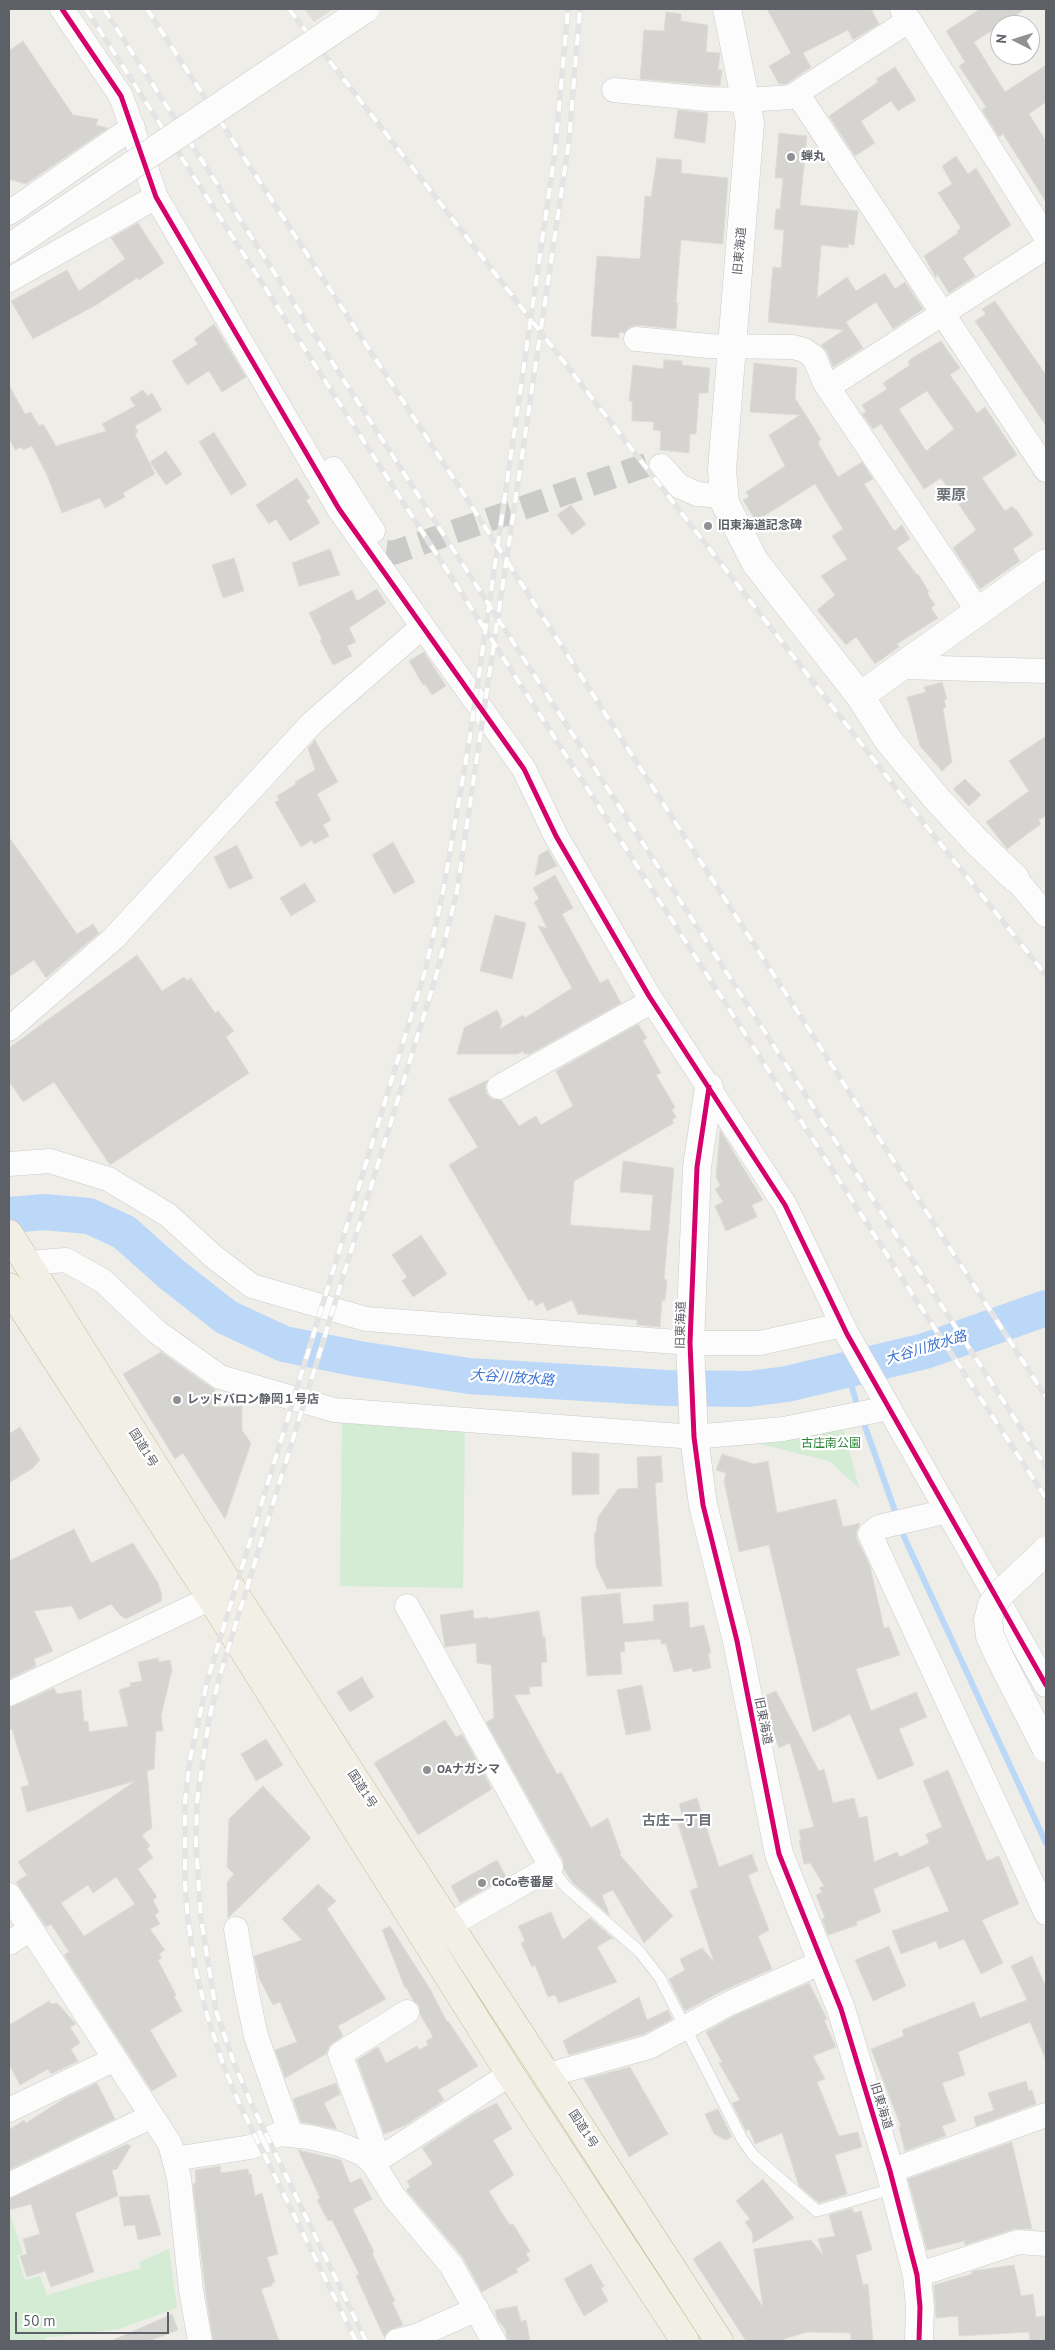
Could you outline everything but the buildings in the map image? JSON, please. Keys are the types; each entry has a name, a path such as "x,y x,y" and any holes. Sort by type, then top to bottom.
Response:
{"highway":[{"name":"国道1号","path":"20,1251 234,1593 719,2341"},
{"name":"国道1号","path":"9,1287 211,1598 510,2074 685,2341"}],"street":[{"path":"62,9 120,96 133,127 156,197 339,509 524,769 556,836 652,1001 785,1205 845,1330 1046,1685"},
{"path":"9,248 366,9"},
{"name":"旧東海道","path":"727,9 750,123 722,470 725,503 755,562 860,696 888,740 937,799 976,841 1015,878"},
{"path":"614,90 706,99 746,100 790,97 905,15 1046,237"},
{"path":"797,93 1046,470"},
{"path":"9,213 133,127"},
{"path":"9,280 156,197"},
{"path":"828,387 942,312 1046,247"},
{"path":"636,339 732,346 792,347 804,350 814,358 828,387 978,611"},
{"path":"306,451 318,445 386,552"},
{"path":"661,466 679,486 697,494 724,496"},
{"path":"860,696 1046,563"},
{"path":"9,1029 113,939 312,723 422,627"},
{"path":"902,667 1046,671"},
{"path":"1015,878 1046,896"},
{"path":"1015,878 1046,906"},
{"path":"1015,878 1046,915"},
{"path":"498,1087 652,1001"},
{"name":"旧東海道","path":"709,1088 697,1167 690,1343 694,1437 703,1505 737,1641 779,1854 841,2009 892,2180 917,2275 920,2307 919,2341"},
{"path":"9,1164 50,1161 108,1179 168,1215 214,1257 252,1286 366,1319 690,1343 760,1343 845,1330"},
{"path":"20,1251 66,1260 103,1280 157,1332 220,1376 334,1410 694,1437 783,1429 887,1404"},
{"path":"948,1511 879,1527 870,1534 1046,1913"},
{"path":"1046,1552 1001,1593 992,1606 988,1620 990,1636 1046,1748"},
{"path":"9,1694 211,1598"},
{"path":"407,1606 551,1867 450,1925"},
{"path":"9,1895 170,2144 179,2178 191,2290 200,2341"},
{"path":"9,1942 31,1929"},
{"path":"236,1929 256,2036 291,2135"},
{"path":"548,2075 649,2047 728,2004 822,1962"},
{"path":"407,2012 340,2054 376,2161 394,2196 452,2265 494,2341"},
{"path":"9,2110 115,2059"},
{"path":"376,2161 510,2074"},
{"path":"892,2180 1046,2115"},
{"path":"9,2185 152,2116"},
{"path":"174,2159 251,2147 279,2134 309,2136 339,2144 376,2161"},
{"path":"917,2275 1018,2242 1046,2244"},
{"path":"397,2341 420,2335 477,2309"}],"lane":[{"path":"551,1867 565,1886 640,1952 660,1978 742,2139 753,2155 817,2211 892,2180"}],"shaded area":[{"path":"304,9 333,9 314,22"}],"green space":[{"path":"342,1422 465,1423 463,1588 340,1586"},
{"name":"古庄南公園","path":"843,1426 859,1488 829,1461 740,1439"},
{"path":"9,2211 23,2253 17,2255 25,2280 40,2276 47,2295 141,2268 139,2262 169,2249 177,2308 119,2329 45,2338 47,2341 9,2341"}],"waterway":[{"name":"大谷川放水路","path":"9,1215 44,1212 89,1216 124,1232 170,1273 226,1317 284,1344 359,1359 469,1376 666,1388 748,1389 787,1384 925,1351 1046,1308"},
{"path":"847,1370 858,1408"},
{"path":"862,1418 905,1539 1046,1843"}],"tunnel":[{"path":"386,552 393,553 652,463 661,466"}],"railway":[{"path":"86,9 911,1292 1046,1498"},
{"path":"104,9 1046,1467"},
{"path":"147,9 463,493 1046,1397"},
{"path":"289,9 902,796 1046,975"},
{"path":"356,2341 240,2105 224,2067 207,2015 195,1967 188,1920 185,1885 185,1802 190,1759 208,1678 425,971 442,897 469,743 555,152 568,9"},
{"path":"366,2341 251,2103 234,2063 216,2011 201,1919 196,1843 197,1802 209,1719 220,1675 437,973 457,891 569,141 580,9"}],"cycle path":[{"path":"62,9 121,96 156,197 339,509 524,769 556,836 649,996 785,1205 847,1334 1046,1685"},
{"path":"709,1087 697,1167 690,1343 694,1437 703,1505 737,1641 779,1854 841,2009 890,2171 917,2275 920,2307 919,2341"}],"place":[{"name":"蝉丸","path":"791,157"},
{"name":"旧東海道記念碑","path":"708,526"},
{"name":"レッドバロン静岡１号店","path":"177,1400"},
{"name":"OAナガシマ","path":"427,1770"},
{"name":"CoCo壱番屋","path":"482,1883"}],"district":[{"name":"栗原","path":"951,496"},
{"name":"古庄一丁目","path":"677,1821"}]}
